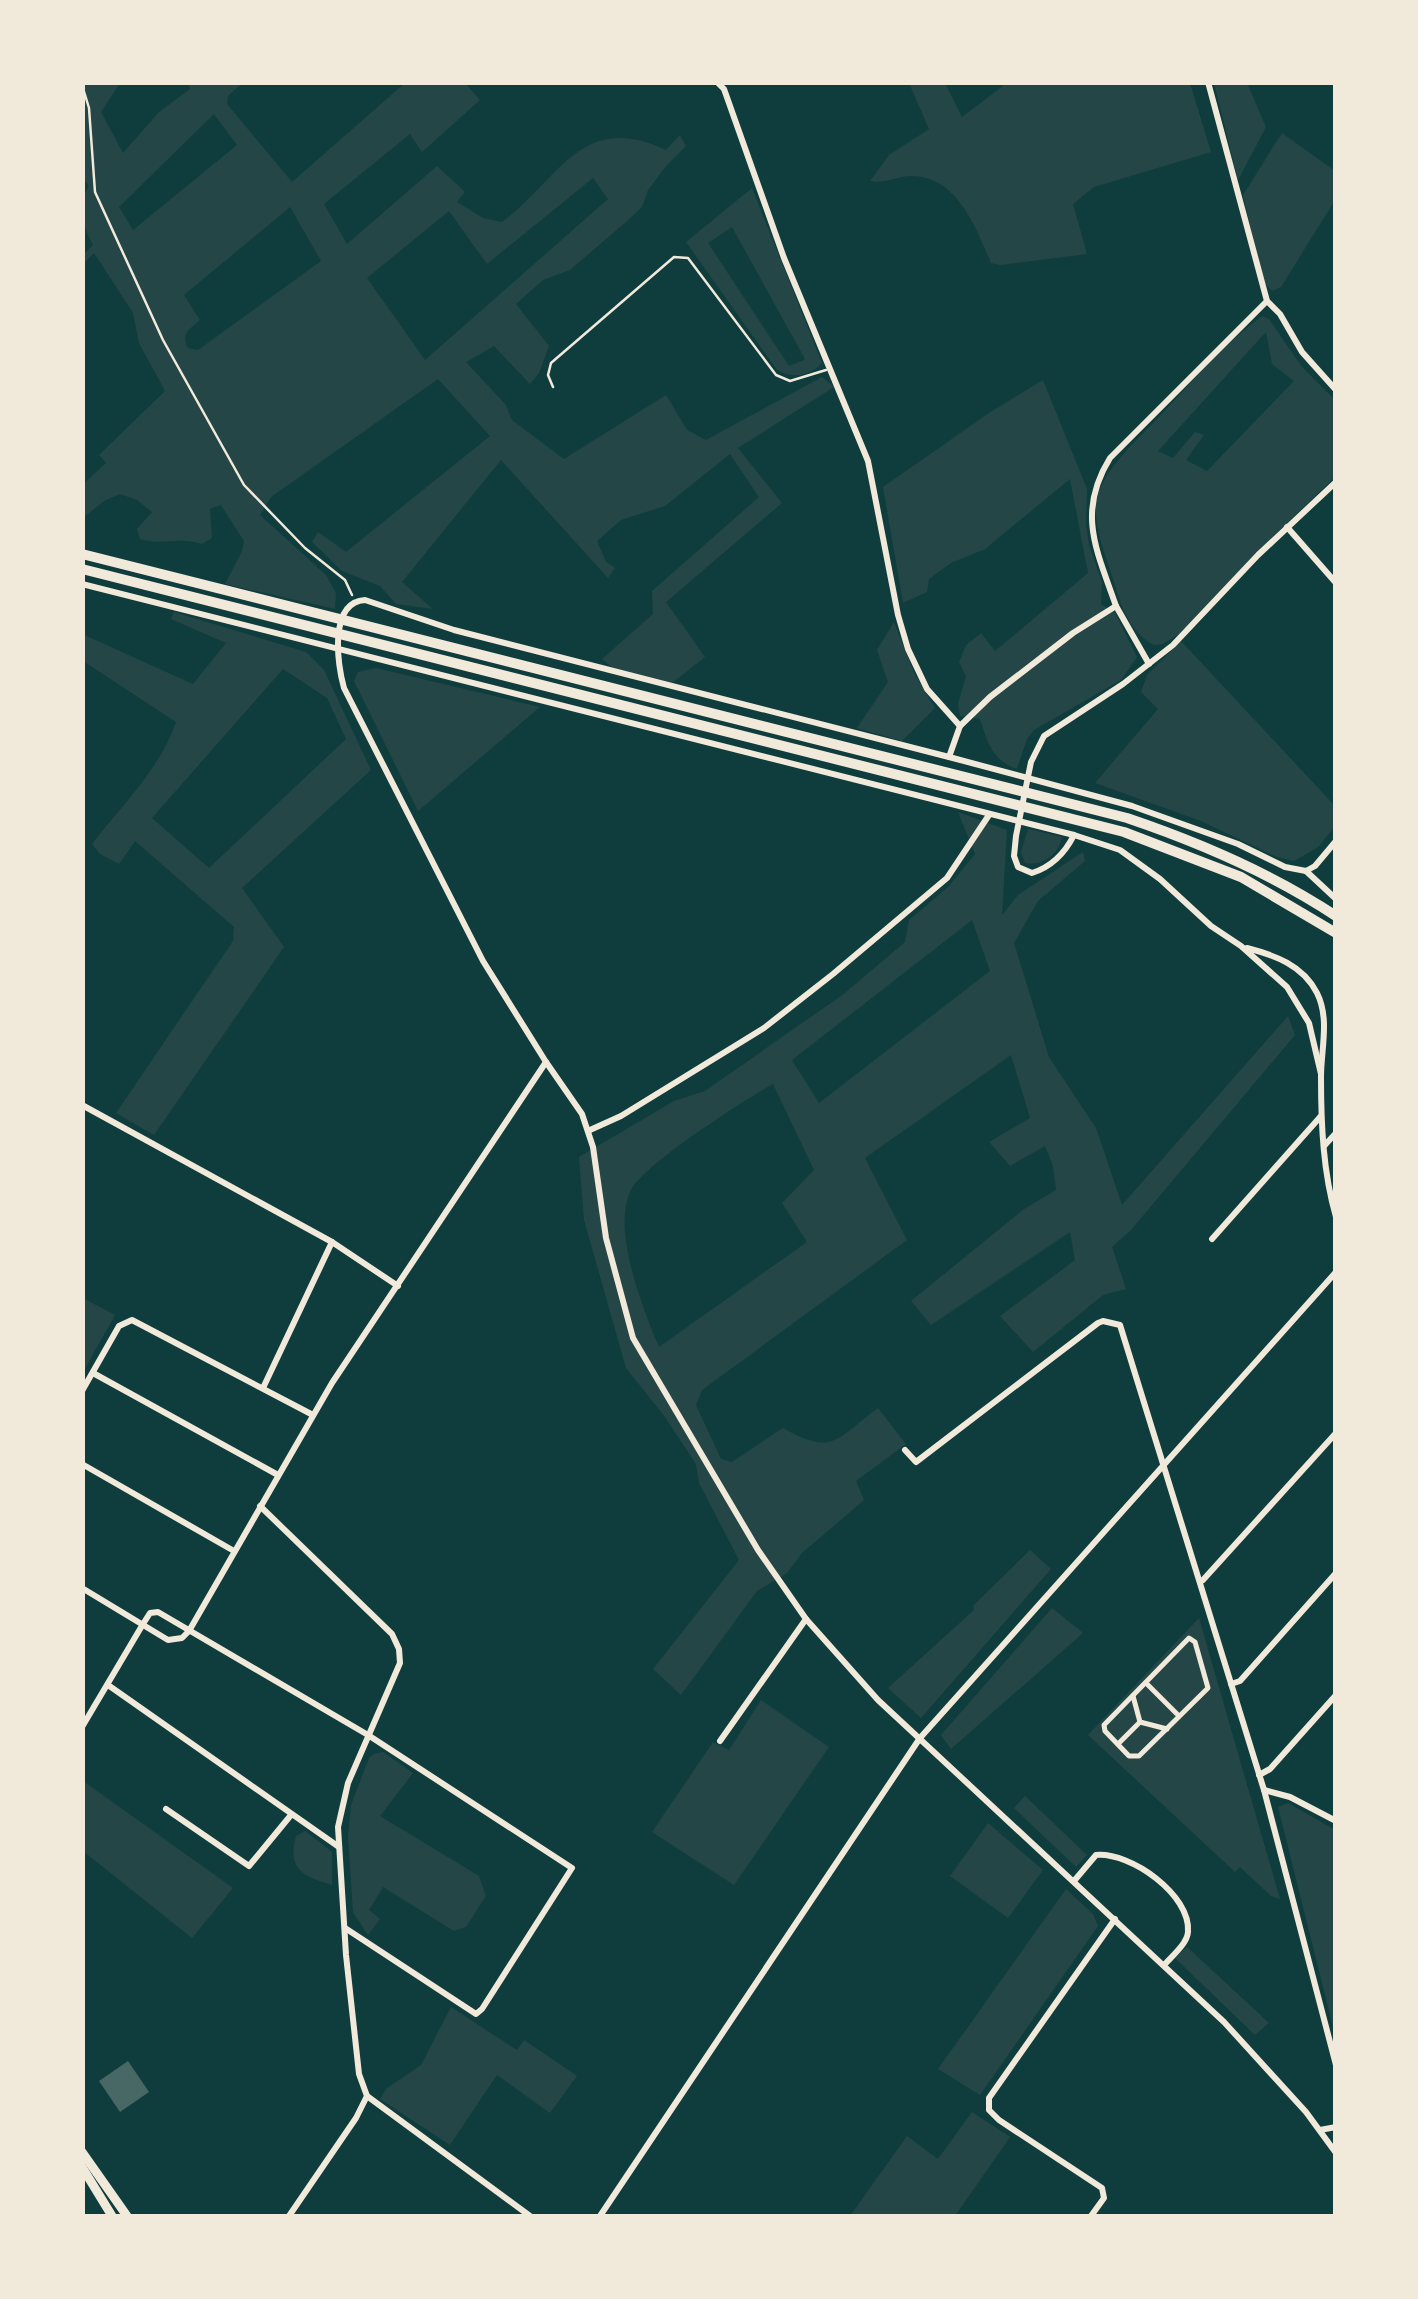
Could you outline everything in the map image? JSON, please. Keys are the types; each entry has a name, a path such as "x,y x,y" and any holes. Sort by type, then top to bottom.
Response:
{"highway":[{"path":"82,554 1127,818 1246,864 1336,916"},
{"path":"82,569 1124,832 1241,877 1336,932"}],"main road":[{"path":"82,2152 127,2216"},
{"path":"82,2167 112,2216"}],"street":[{"path":"1208,82 1267,301 1280,314 1302,352 1336,390"},
{"path":"720,86 784,258 868,461 908,649 927,689 960,726"},
{"path":"1149,664 1116,606 1093,538 1092,494 1110,458 1267,301"},
{"path":"1074,835 1060,856 1032,873 1022,870 1016,862 1016,836 1038,744 1052,730 1174,645 1286,527 1336,482"},
{"path":"1286,527 1336,583"},
{"path":"82,584 337,645 1120,850 1287,986 1309,1023 1321,1074"},
{"path":"1336,900 1306,871 1284,867 1238,844 1132,806 454,630 375,602 354,601 346,609 337,645 344,688 483,961 590,1130 606,1238 634,1338 758,1550 806,1619 878,1700 1254,2052 1336,2154"},
{"path":"948,757 960,726 990,698 1116,606"},
{"path":"590,1130 621,1116 764,1028 833,974 947,878 989,815"},
{"path":"1306,871 1336,841"},
{"path":"1241,946 1278,956 1301,972 1316,992 1324,1018 1322,1115 1336,1217"},
{"path":"82,1588 168,1640 182,1638 313,1416 546,1062"},
{"path":"82,1105 332,1242 398,1286"},
{"path":"1212,1238 1322,1115"},
{"path":"1324,1146 1336,1133"},
{"path":"263,1388 332,1242"},
{"path":"600,2216 920,1738 1336,1272"},
{"path":"82,1391 119,1326 132,1320 313,1416"},
{"path":"905,1450 916,1462 1104,1321 1120,1324 1260,1775 1336,2065"},
{"path":"93,1373 278,1475"},
{"path":"1202,1580 1336,1432"},
{"path":"82,1464 234,1552"},
{"path":"260,1506 392,1634 399,1649 400,1663 342,1804 338,1847 359,2074 367,2096 530,2216"},
{"path":"1231,1684 1240,1681 1336,1574"},
{"path":"82,1728 142,1624 150,1613 158,1612 368,1735 572,1868 476,2014 345,1928"},
{"path":"720,1741 806,1619"},
{"path":"1193,1639 1208,1688 1140,1756 1129,1756 1103,1728 1146,1683 1193,1639"},
{"path":"1146,1683 1180,1716"},
{"path":"108,1685 338,1847"},
{"path":"1260,1775 1270,1769 1336,1695"},
{"path":"1132,1696 1140,1722"},
{"path":"1140,1722 1167,1729"},
{"path":"1118,1744 1140,1722"},
{"path":"1264,1790 1290,1797 1336,1820"},
{"path":"166,1809 248,1866 291,1816"},
{"path":"1074,1881 1096,1854 1133,1861 1158,1878 1179,1906 1188,1932 1164,1965"},
{"path":"1092,2216 1104,2198 1102,2188 998,2120 988,2110 988,2098 1114,1918"},
{"path":"289,2216 367,2096"},
{"path":"1320,2130 1336,2127"},
{"path":"1326,2138 1336,2140"}],"lane":[{"path":"553,387 548,376 551,363 681,255 688,258 776,375 790,381 830,368"}],"path":[{"path":"82,84 90,108 95,192 163,340 244,485 305,548 345,580 354,601"}],"shaded area":[{"path":"83,83 120,83 101,112 123,153 159,112 190,89 188,83 242,83 228,96 227,104 292,182 405,83 465,83 480,100 422,152 410,134 324,204 347,244 437,166 465,192 457,202 483,218 502,222 574,155 592,144 612,138 637,140 666,150 680,135 686,146 648,190 642,207 570,270 543,280 516,304 549,346 539,373 530,384 494,346 466,362 506,405 512,420 564,459 666,395 687,430 706,440 822,377 834,387 738,448 782,503 666,602 705,657 672,683 613,668 602,659 653,614 652,591 759,497 730,454 665,506 621,520 597,541 606,562 615,568 608,578 501,460 402,582 433,609 396,604 380,586 342,571 312,542 318,532 346,552 490,436 438,379 271,497 260,515 326,575 336,593 335,609 225,584 244,541 221,505 210,509 212,538 202,544 140,539 137,529 152,512 137,500 120,494 83,518 83,484 106,463 99,455 165,391 139,343 133,313 94,253 83,264 83,255 93,245 82,216 89,186 83,178","holes":["214,114 237,145 133,230 119,207","593,178 608,199 425,360 367,278 449,211 487,264","290,207 321,261 198,350 188,348 186,343 187,332 200,320 184,295"]},
{"path":"909,83 945,83 962,117 1007,83 1190,83 1211,152 1094,187 1073,204 1087,254 991,263 962,205 940,184 909,176 870,181 889,155 929,129"},
{"path":"1214,83 1247,83 1266,127 1238,180"},
{"path":"1282,133 1335,171 1335,200 1281,287 1272,291 1263,281 1243,195"},
{"path":"752,188 822,363 801,375 777,370 686,242","holes":["732,227 805,359 789,366 708,243"]},
{"path":"1262,316 1269,319 1302,367 1335,400 1335,477 1179,634 1154,645 1133,626 1120,600 1097,525 1099,491 1125,452","holes":["1266,332 1272,364 1294,381 1207,471 1186,460 1204,435 1195,432 1173,458 1158,451"]},
{"path":"1043,380 1087,489 1086,524 1102,582 1101,604 1115,613 1137,657 1121,680 1034,730 1017,769 997,756 980,719 960,716 958,704 966,676 959,662 966,645 981,633 995,651 1088,573 1070,479 985,549 951,563 929,579 927,592 903,603 883,487"},
{"path":"174,612 306,652 324,670 371,770 242,888 284,947 154,1135 116,1113 233,941 234,927 135,841 119,864 100,854 92,844 150,771 176,722 83,661 82,634 193,684 226,643 171,619","holes":["283,669 327,698 346,739 209,868 152,818"]},
{"path":"894,622 915,675 935,708 902,741 857,728 888,682 877,650"},
{"path":"1181,641 1335,806 1335,826 1318,847 1294,861 1277,857 1201,821 1095,783 1158,709 1141,692 1147,675"},
{"path":"376,668 540,707 418,811 354,681 358,672"},
{"path":"958,812 1007,830 1002,915 1018,895 1083,852 1085,861 1038,901 1014,943 1049,1057 1096,1128 1122,1205 1288,1016 1295,1035 1131,1230 1112,1247 1126,1289 1103,1295 1033,1352 1000,1316 1075,1260 1070,1232 931,1325 911,1301 1024,1209 1056,1190 1045,1146 1010,1166 989,1142 1030,1118 1011,1055 865,1158 907,1240 702,1390 696,1405 721,1459 732,1462 783,1428 813,1441 834,1440 878,1408 906,1444 856,1481 864,1500 802,1553 787,1573 757,1591 681,1695 653,1669 739,1560 699,1483 696,1464 626,1368 584,1220 579,1157 674,1101 705,1091 845,993 905,942 909,920 948,887 975,854","holes":["972,920 990,971 819,1103 792,1060","773,1084 814,1170 782,1203 807,1242 659,1347 627,1247 626,1206 631,1190 674,1149"]},
{"path":"1028,829 1062,837 1049,858 1025,863 1021,852"},
{"path":"83,1298 115,1315 83,1372"},
{"path":"1030,1550 1051,1569 921,1718 888,1688 974,1610 973,1606"},
{"path":"1052,1608 1083,1633 951,1749 941,1735"},
{"path":"1199,1618 1280,1899 1271,1896 1240,1867 1235,1872 1088,1735"},
{"path":"761,1700 829,1747 734,1885 652,1832 713,1742 729,1750"},
{"path":"383,1752 413,1773 380,1816 479,1876 486,1896 466,1927 454,1931 383,1887 369,1910 380,1919 368,1935 353,1912 348,1837 351,1805 369,1758"},
{"path":"83,1781 233,1888 192,1938 83,1851"},
{"path":"1025,1796 1087,1855 1076,1867 1014,1808"},
{"path":"1288,1803 1335,1830 1335,2035 1278,1807"},
{"path":"988,1823 1043,1870 1008,1918 950,1876"},
{"path":"305,1831 332,1852 332,1885 305,1874 296,1864 296,1836"},
{"path":"1066,1889 1093,1914 1098,1926 980,2095 938,2069"},
{"path":"1187,1947 1269,2023 1255,2035 1175,1958"},
{"path":"451,2007 517,2050 524,2040 577,2076 550,2113 497,2075 450,2145 380,2099 387,2088 421,2065"},
{"path":"972,2112 1010,2137 955,2216 850,2216 907,2136 938,2159"}],"building":[{"path":"128,2061 149,2092 120,2112 99,2081"}]}
